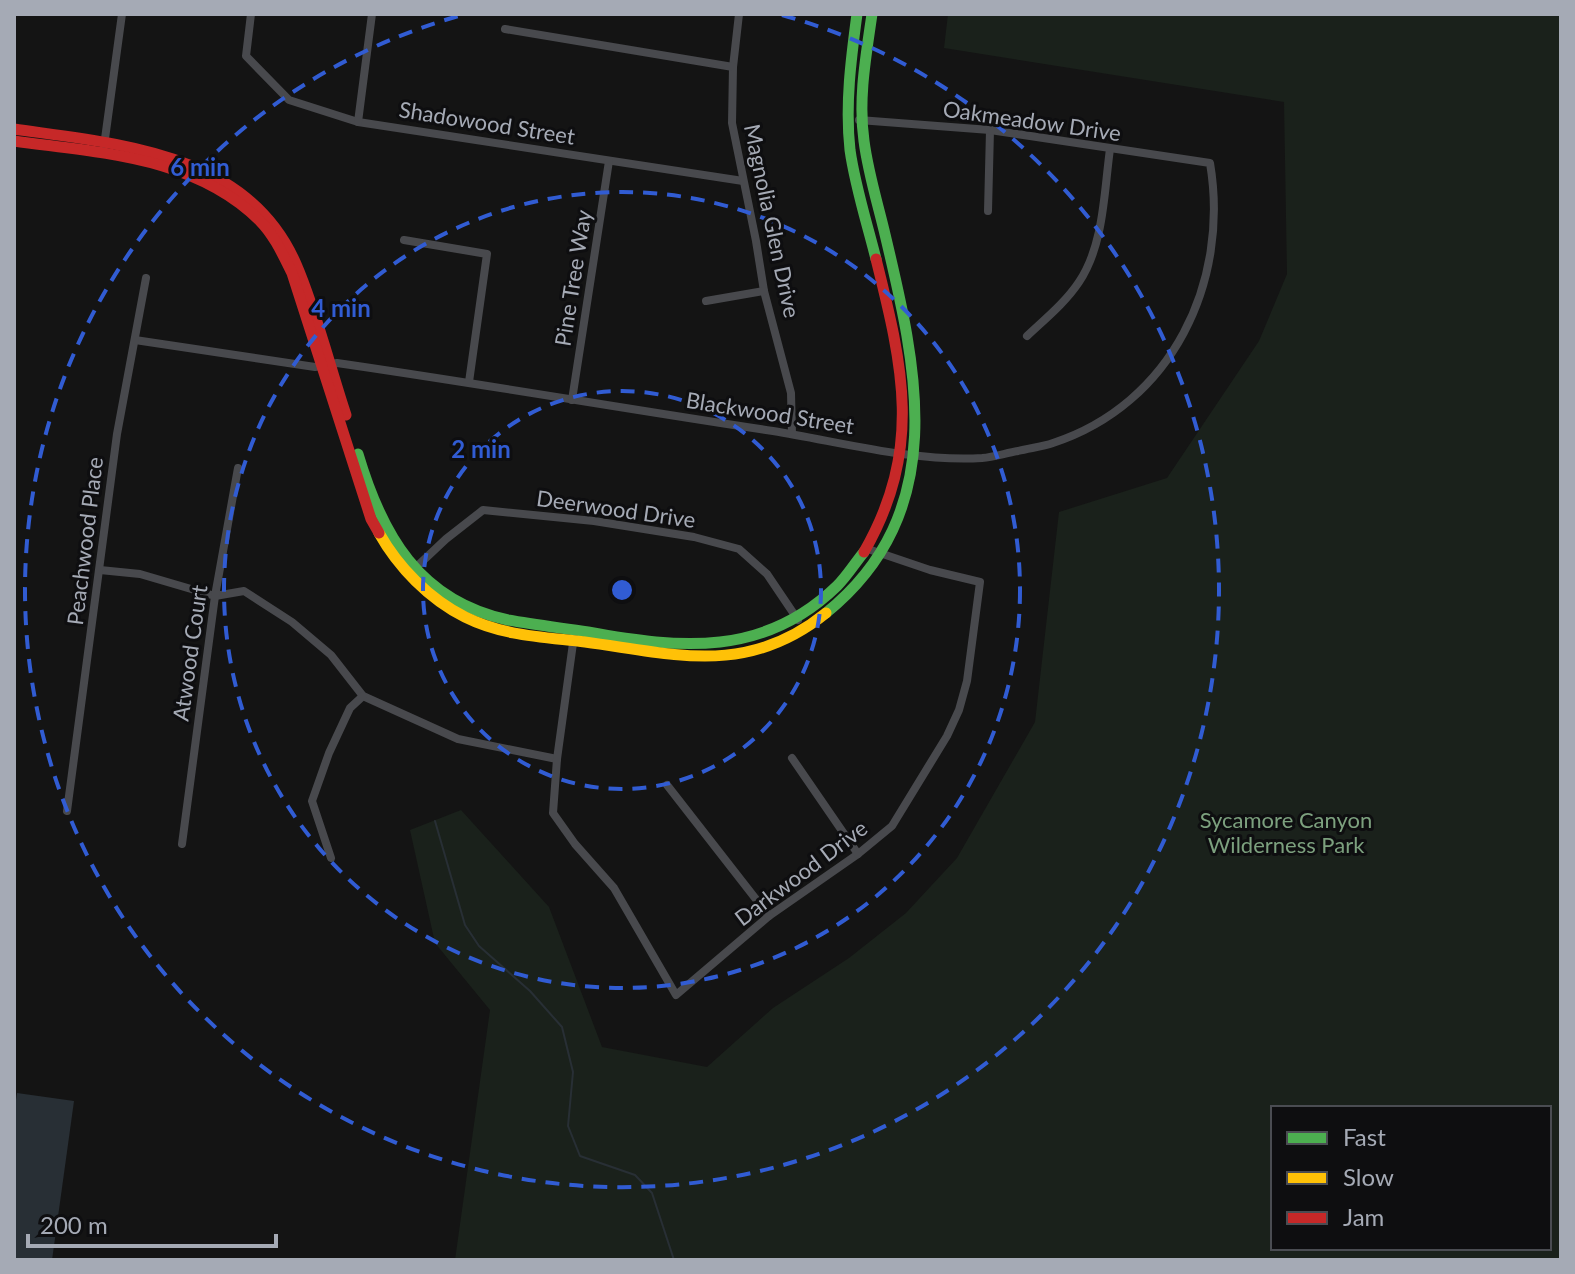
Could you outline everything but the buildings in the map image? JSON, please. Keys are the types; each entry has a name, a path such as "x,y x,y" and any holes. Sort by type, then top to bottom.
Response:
{"street":[{"path":"103,149 122,14"},
{"name":"Shadowood Street","path":"251,14 246,56 289,100 358,122 743,181"},
{"path":"358,122 372,14"},
{"name":"Magnolia Glen Drive","path":"739,14 733,67 732,123 764,291 791,393 792,434"},
{"path":"14,129 190,173 227,194 260,221 292,273 326,366 371,519 392,554 413,571 434,597 470,619 505,631 574,636 701,658 742,654 762,649 800,622 831,612 869,572 900,454 904,410 902,384 850,150 848,77 857,14"},
{"path":"872,14 864,74 863,119 869,165 914,359 919,403 911,478 897,522 873,552"},
{"path":"505,29 733,67"},
{"name":"Oakmeadow Drive","path":"850,122 863,119 990,130 1210,163"},
{"path":"988,211 990,130"},
{"path":"14,141 103,149"},
{"path":"1027,336 1067,298 1091,258 1098,233 1110,149"},
{"name":"Pine Tree Way","path":"572,400 609,161"},
{"name":"Blackwood Street","path":"135,340 469,382 900,454 983,458 1052,444 1117,409 1151,379 1181,339 1203,293 1210,264 1215,201 1210,163"},
{"path":"404,240 487,254 469,382"},
{"name":"Peachwood Place","path":"67,811 117,434 146,278"},
{"path":"706,301 764,291"},
{"name":"Atwood Court","path":"182,844 215,596 238,468"},
{"name":"Deerwood Drive","path":"413,571 446,539 483,510 594,521 694,537 739,549 767,574 800,622"},
{"name":"Darkwood Drive","path":"557,759 553,813 575,844 614,888 676,995 769,916 858,854 892,826 947,736 967,681 980,582 873,552"},
{"path":"100,570 140,574 215,596 244,591 292,622 331,655 363,696 458,739 557,759 574,636"},
{"path":"331,858 312,801 329,753 350,708 363,696"},
{"path":"792,758 858,854"},
{"path":"667,785 769,916"}],"green space":[{"name":"Sycamore Canyon Wilderness Park","path":"948,14 1561,14 1561,1260 455,1260 490,1010 435,943 410,830 461,810 549,907 602,1047 707,1067 773,1008 849,958 906,913 957,858 1035,722 1059,512 1167,478 1259,341 1287,274 1284,102 944,48"}],"shaded area":[{"path":"17,1093 74,1101 52,1260 14,1260 14,1114"}],"waterway":[{"path":"435,821 465,925 479,946 530,991 562,1027 573,1072 568,1126 580,1156 635,1175 652,1193 674,1260"}],"traffic: fast":[{"path":"857,14 849,82 850,150 876,259"},
{"path":"826,613 866,573 893,530 908,483 915,435 907,334 862,125 872,14"},
{"path":"358,454 379,511 409,560 450,597 477,611 508,620 656,642 720,642 780,626 809,609 837,586 864,552"}],"traffic: slow":[{"path":"379,533 405,570 439,601 479,623 524,635 650,652 710,656 768,646 797,633 826,613"}],"traffic: jam":[{"path":"14,129 96,141 176,160 213,176 246,198 274,227 296,264 346,415"},
{"path":"14,141 112,154 176,170 234,199 260,221 274,239 292,273 371,519 379,533"},
{"path":"864,552 883,514 895,478 901,443 900,372 876,259"}]}
